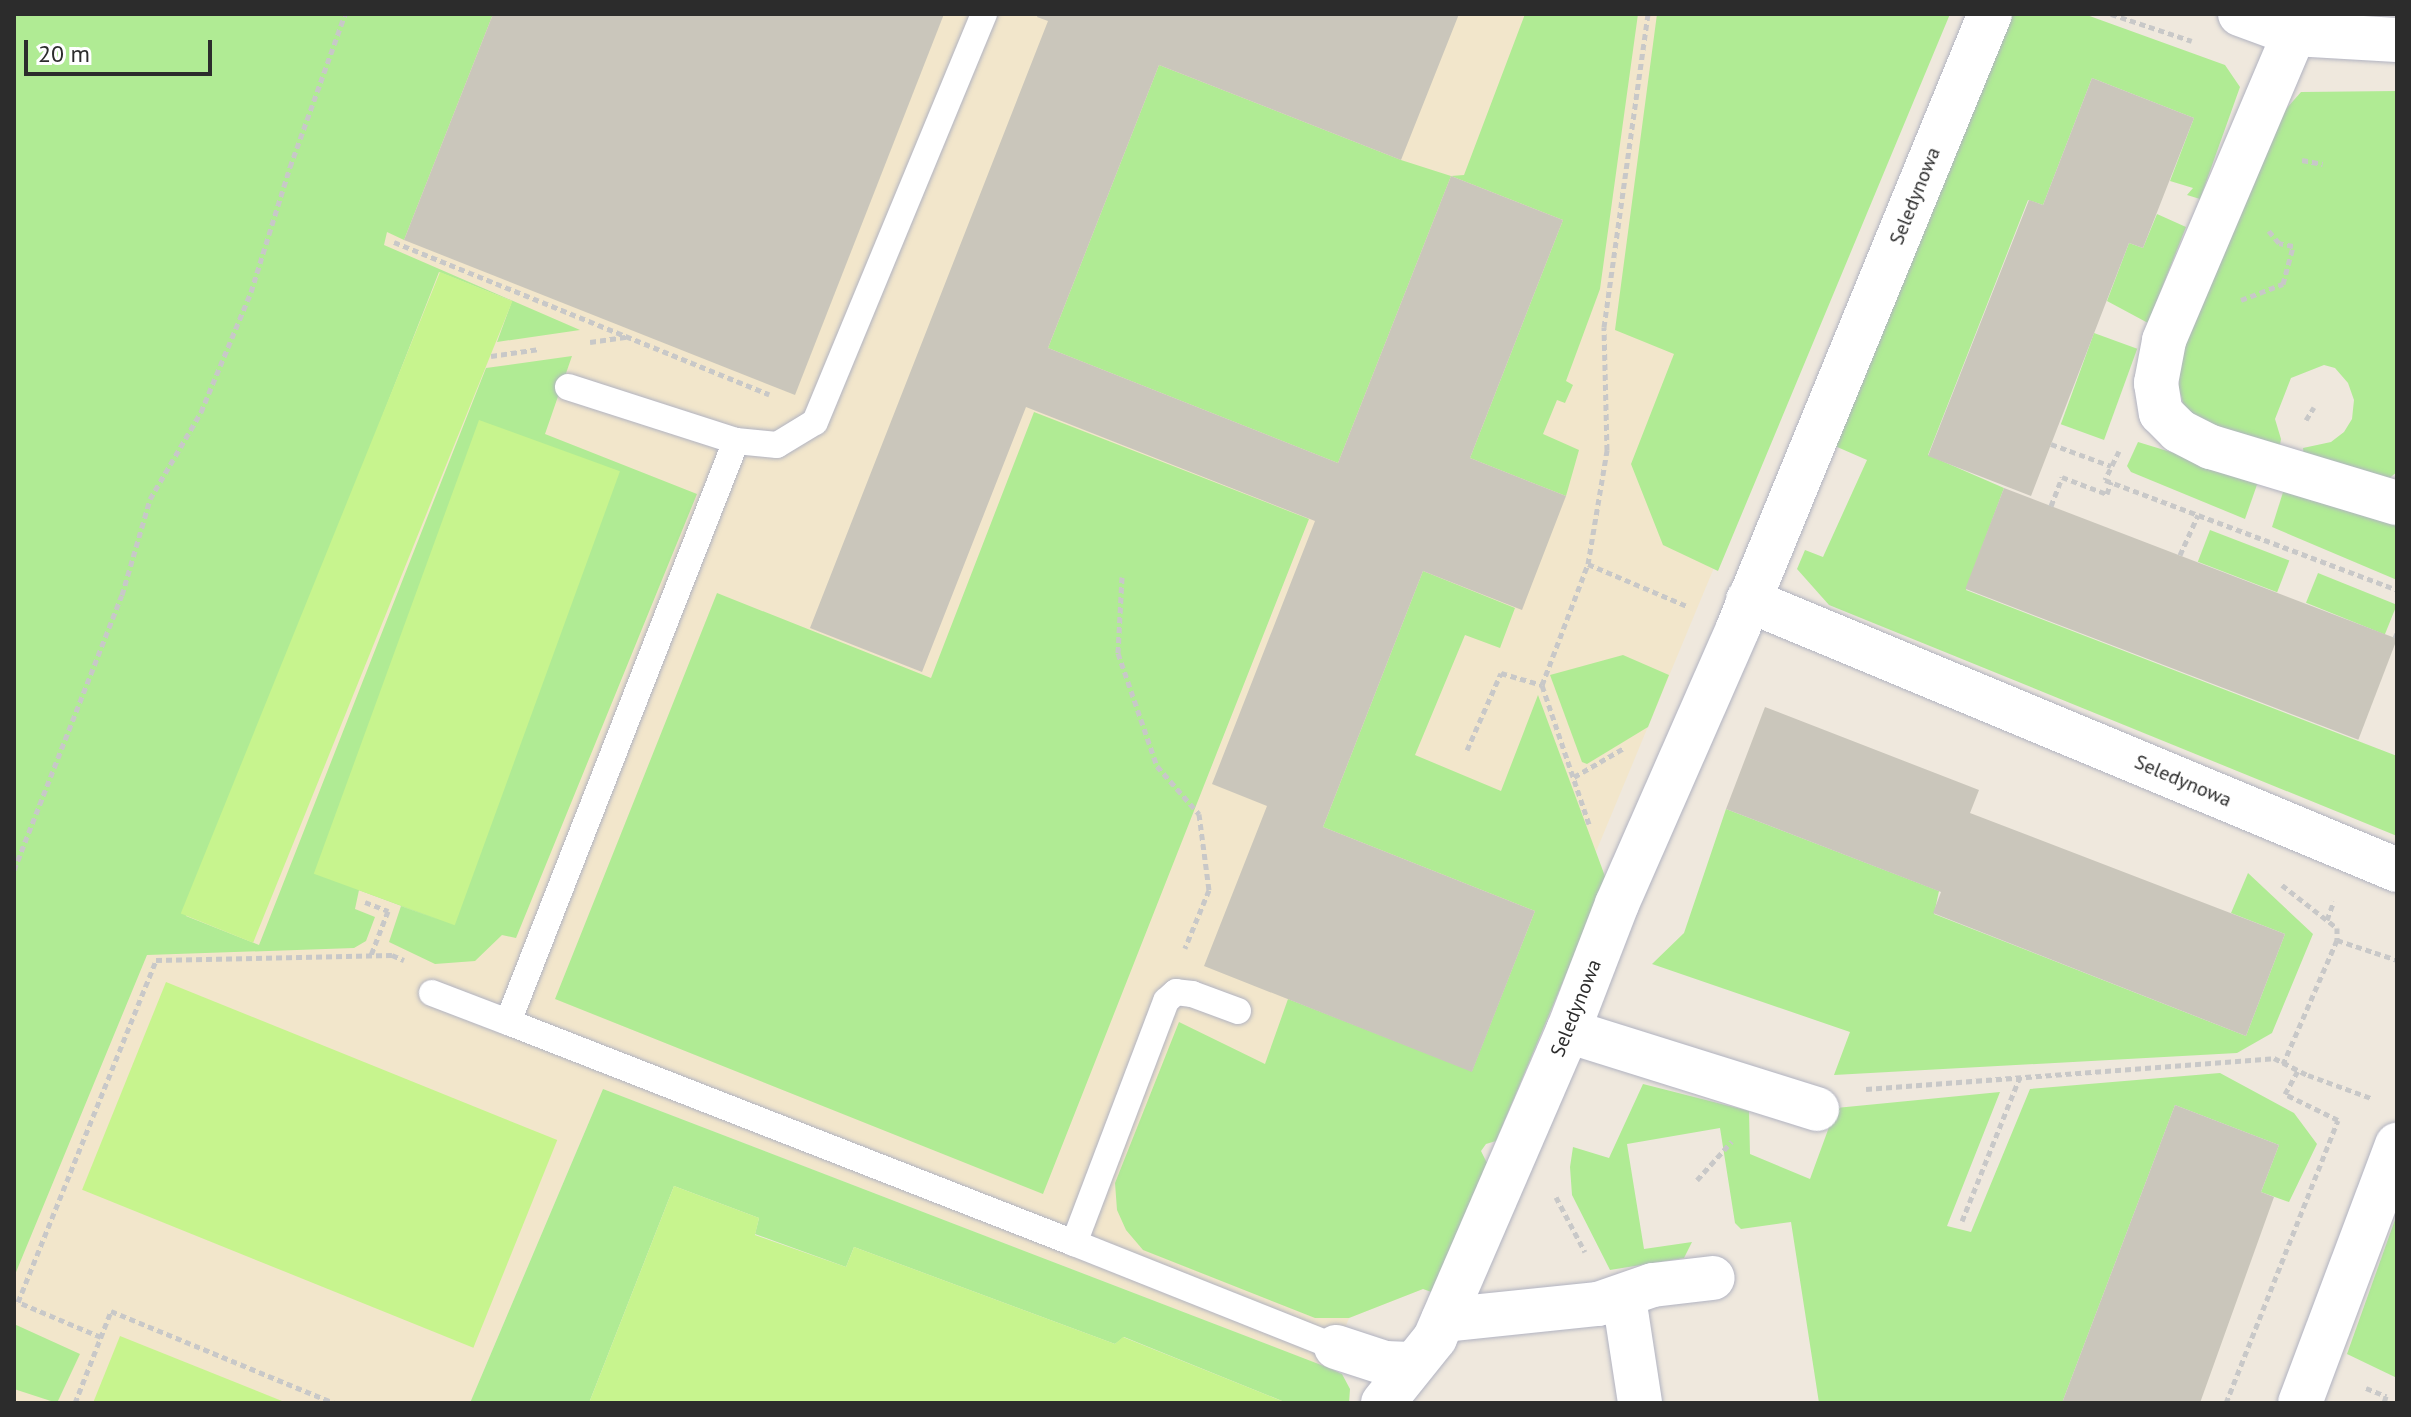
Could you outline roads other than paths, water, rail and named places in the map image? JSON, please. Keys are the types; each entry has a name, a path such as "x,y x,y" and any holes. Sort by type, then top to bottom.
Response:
{"street":[{"name":"Seledynowa","path":"1383,1403 1411,1364 1435,1338 1443,1320 1568,1031 1617,904 1748,600 1990,14"},
{"path":"2240,14 2294,34 2397,40"},
{"path":"2294,34 2164,341 2156,383 2161,413 2179,431 2211,447 2397,503"},
{"name":"Seledynowa","path":"1748,600 2397,870"},
{"path":"1568,1031 1817,1109"},
{"path":"2300,1403 2397,1145"},
{"path":"1443,1320 1618,1299 1653,1285 1713,1278"},
{"path":"1618,1299 1640,1403"},
{"path":"1336,1347 1385,1363 1411,1364"}],"lane":[{"path":"568,387 736,441 777,445 815,422 984,14"},
{"path":"508,1022 736,441"},
{"path":"1074,1243 1166,1001 1176,992 1192,994 1238,1011"},
{"path":"432,993 1336,1347"}]}
